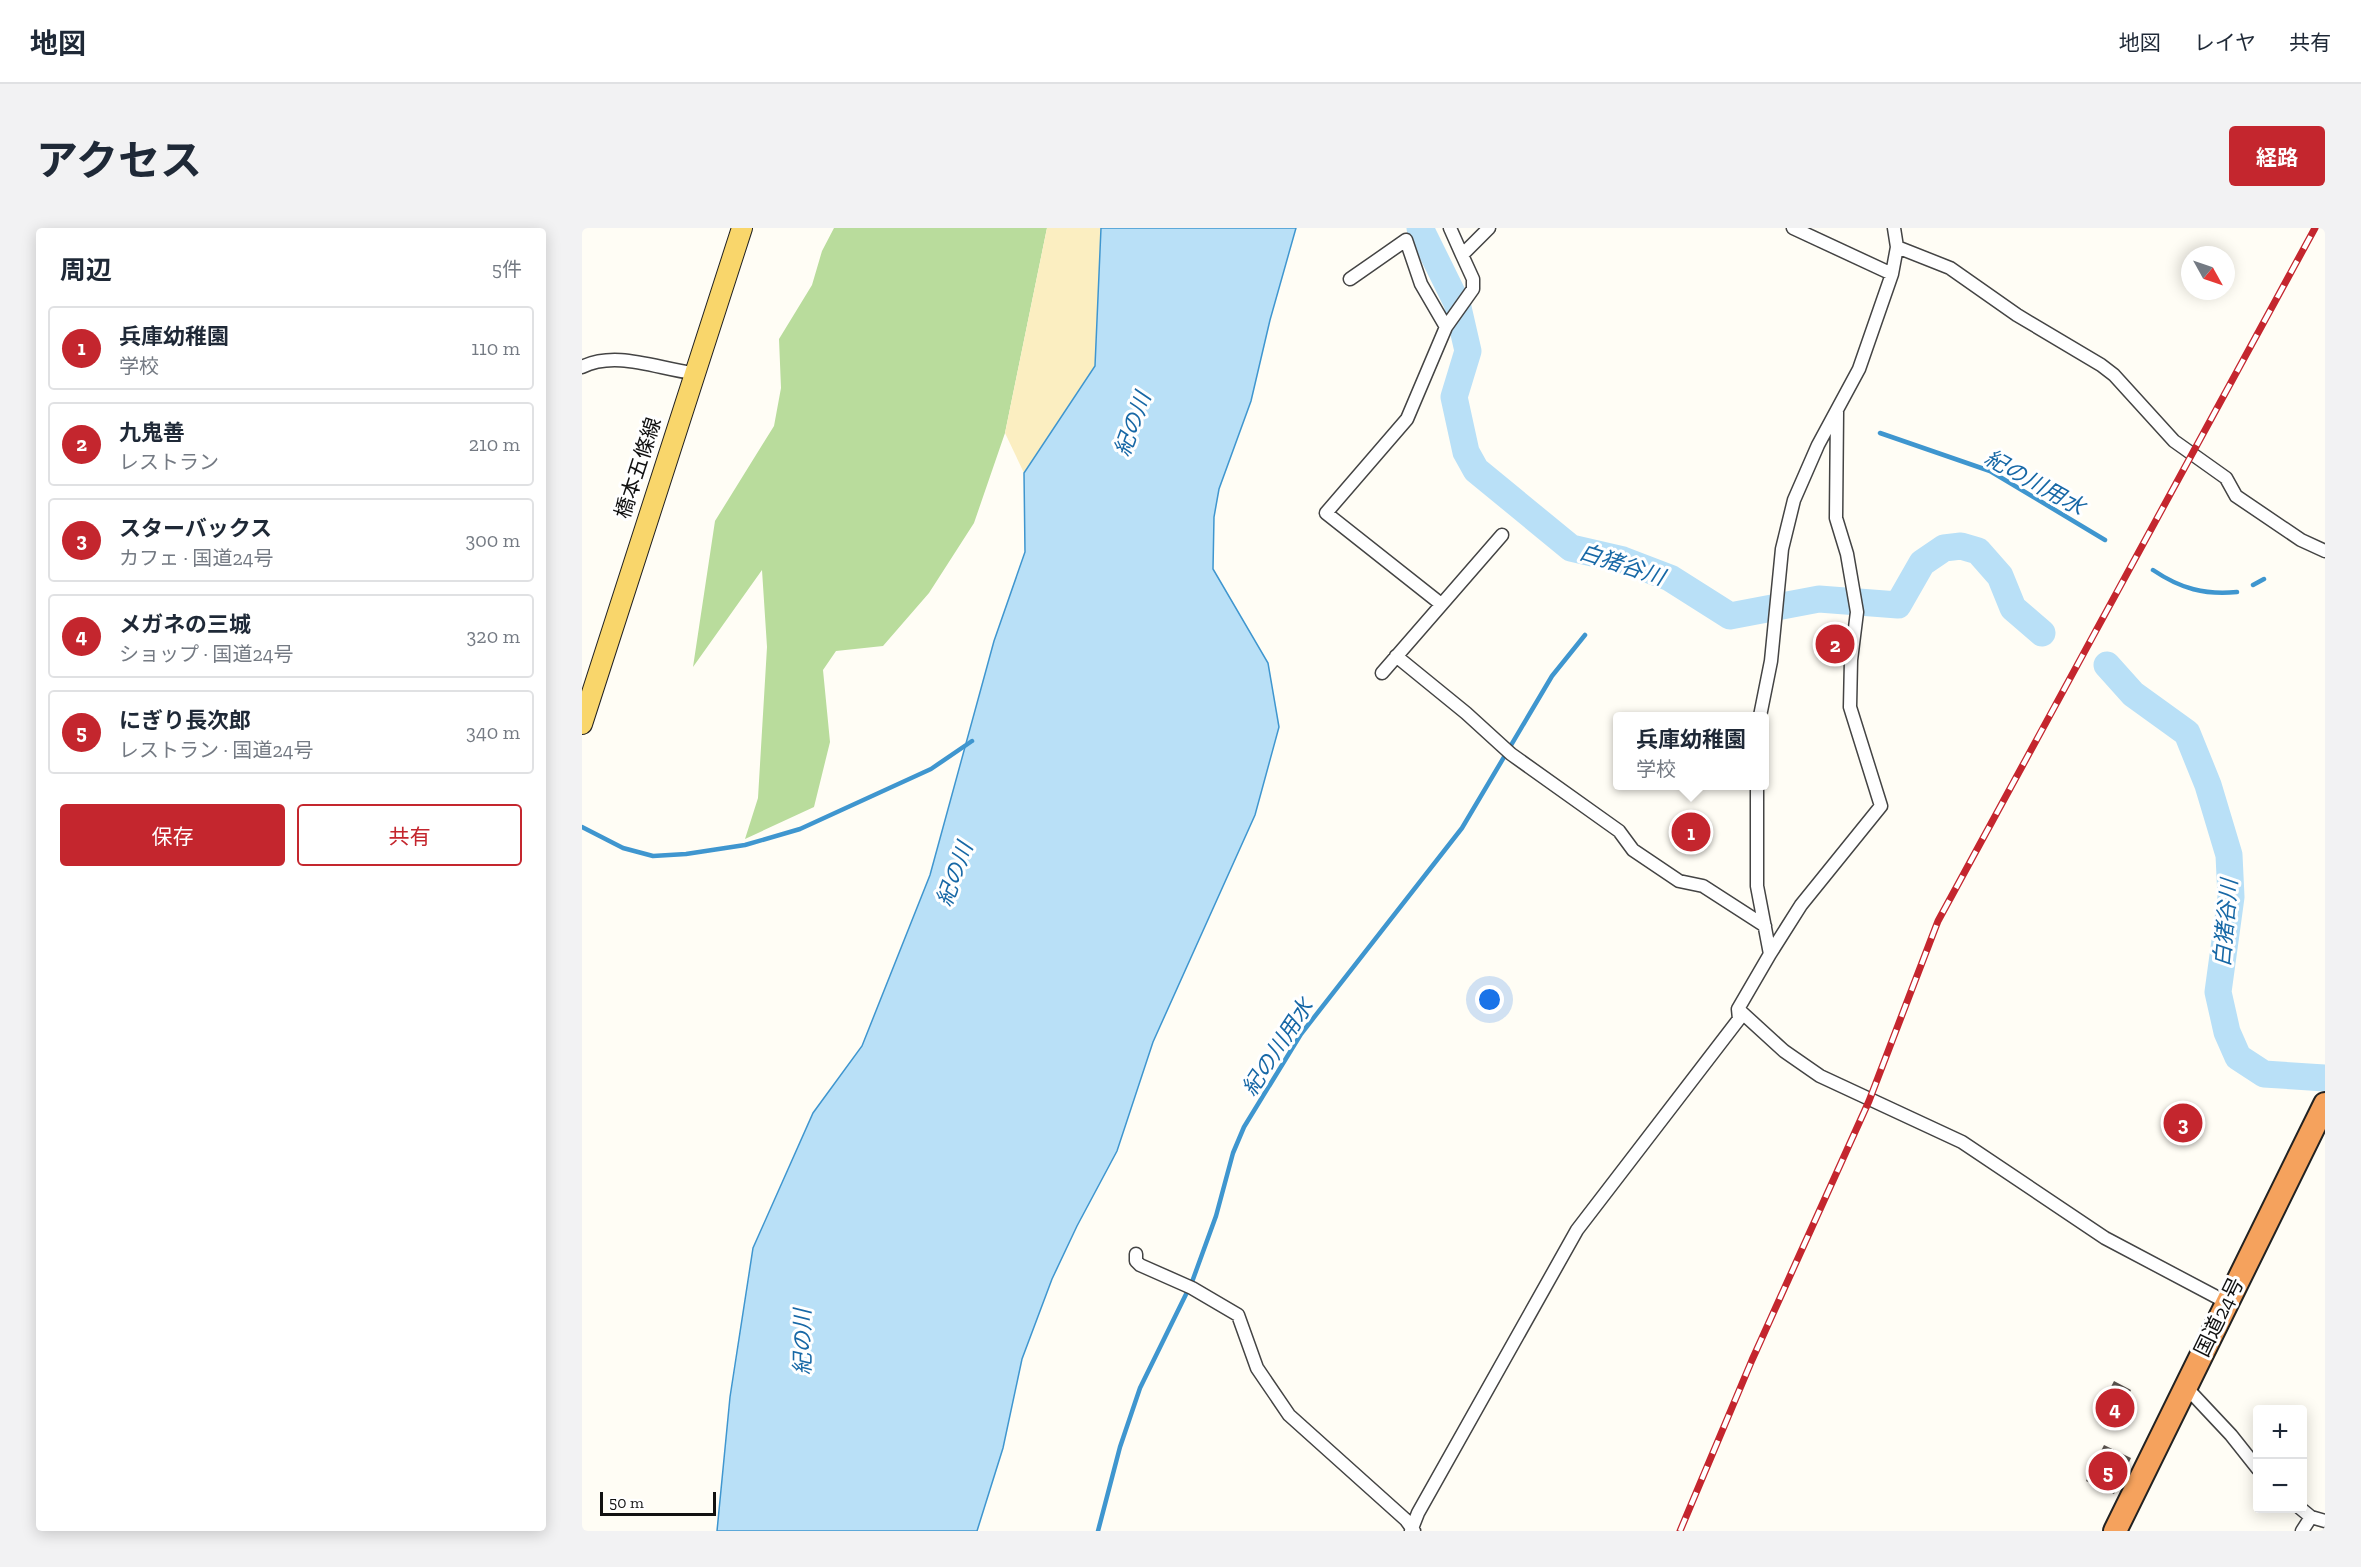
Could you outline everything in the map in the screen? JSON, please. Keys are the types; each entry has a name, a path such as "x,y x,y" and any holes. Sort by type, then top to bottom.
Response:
{"highway":[{"name":"国道24号","path":"2115,1531 2325,1104"}],"main road":[{"name":"橋本五條線","path":"582,724 741,228"}],"street":[{"path":"1441,604 1326,513 1407,419 1446,327 1473,289 1473,279 1450,228"},
{"path":"1462,255 1489,228"},
{"path":"1793,228 1892,274"},
{"path":"1761,712 1771,661 1775,601 1782,549 1794,500 1818,445 1859,369 1892,274 1897,247 1894,228"},
{"path":"1350,279 1406,240 1421,284 1446,327"},
{"path":"1897,247 1950,268 2017,315 2101,365 2114,375 2174,441 2226,478 2236,496 2301,540 2325,551"},
{"path":"582,367 602,360 643,362 665,370 693,373"},
{"path":"1412,1530 1418,1514 1577,1230 1739,1019 1737,1009 1801,906 1881,806 1850,707 1856,606 1847,554 1836,518 1837,412"},
{"path":"1382,673 1502,535"},
{"path":"1396,656 1466,713 1507,751 1619,831 1633,850 1679,881 1703,886 1765,926"},
{"path":"1756,790 1756,875 1770,954"},
{"path":"1737,1009 1784,1051 1820,1076 1962,1142 2105,1238 2226,1302"},
{"path":"1136,1254 1136,1262 1140,1265 1189,1287 1238,1315 1257,1368 1289,1415 1406,1520 1412,1530"},
{"path":"2185,1386 2253,1463"},
{"path":"2305,1513 2310,1517 2325,1521"},
{"path":"2302,1531 2310,1517"}],"green space":[{"path":"834,228 1047,228 1005,433 974,523 929,593 883,646 836,651 823,670 830,742 814,807 745,839 758,798 767,647 762,570 693,667 715,521 774,426 781,388 779,339 812,285 822,251"}],"sand":[{"path":"1047,228 1101,228 1095,366 1024,473 1005,433"}],"water":[{"name":"紀の川","path":"1101,228 1296,228 1270,320 1251,401 1219,489 1214,517 1213,569 1268,663 1279,727 1255,815 1153,1042 1117,1151 1052,1279 1022,1359 1003,1448 977,1531 717,1531 730,1397 753,1248 813,1113 862,1046 930,875 994,641 1025,552 1024,473 1095,366"}],"building":[{"path":"1825,629 1847,631 1845,659 1823,657"},
{"path":"2114,1381 2131,1390 2128,1397 2133,1399 2121,1423 2115,1421 2112,1426 2095,1418"},
{"path":"2104,1445 2131,1458 2114,1494 2086,1481"}],"waterway":[{"name":"白猪谷川","path":"1420,228 1457,303 1468,351 1454,397 1466,452 1476,470 1571,548 1623,560 1670,578 1730,616 1819,599 1898,605 1922,563 1944,548 1961,546 1978,551 2000,576 2013,608 2042,633"},
{"name":"紀の川用水","path":"1880,433 1990,471 2105,540"},
{"name":"紀の川用水","path":"2153,570 2173,582 2194,589 2237,592"},
{"name":"紀の川用水","path":"2253,585 2264,579"},
{"name":"紀の川用水","path":"1098,1531 1120,1447 1140,1388 1192,1282 1216,1216 1233,1153 1244,1127 1301,1034 1462,828 1552,676 1585,635"},
{"name":"白猪谷川","path":"2107,665 2133,694 2187,733 2208,785 2229,855 2231,897 2218,992 2227,1032 2238,1057 2264,1074 2325,1078"},
{"path":"582,827 623,848 653,856 686,854 745,845 800,829 931,769 972,741"}],"railway":[{"path":"1680,1531 1752,1360 1869,1101 1938,921 2315,228"}],"place":[{"name":"九鬼善","path":"1835,644"},
{"name":"兵庫幼稚園","path":"1691,832"},
{"name":"スターバックス","path":"2183,1123"},
{"name":"メガネの三城","path":"2115,1408"},
{"name":"にぎり長次郎","path":"2108,1471"}]}
